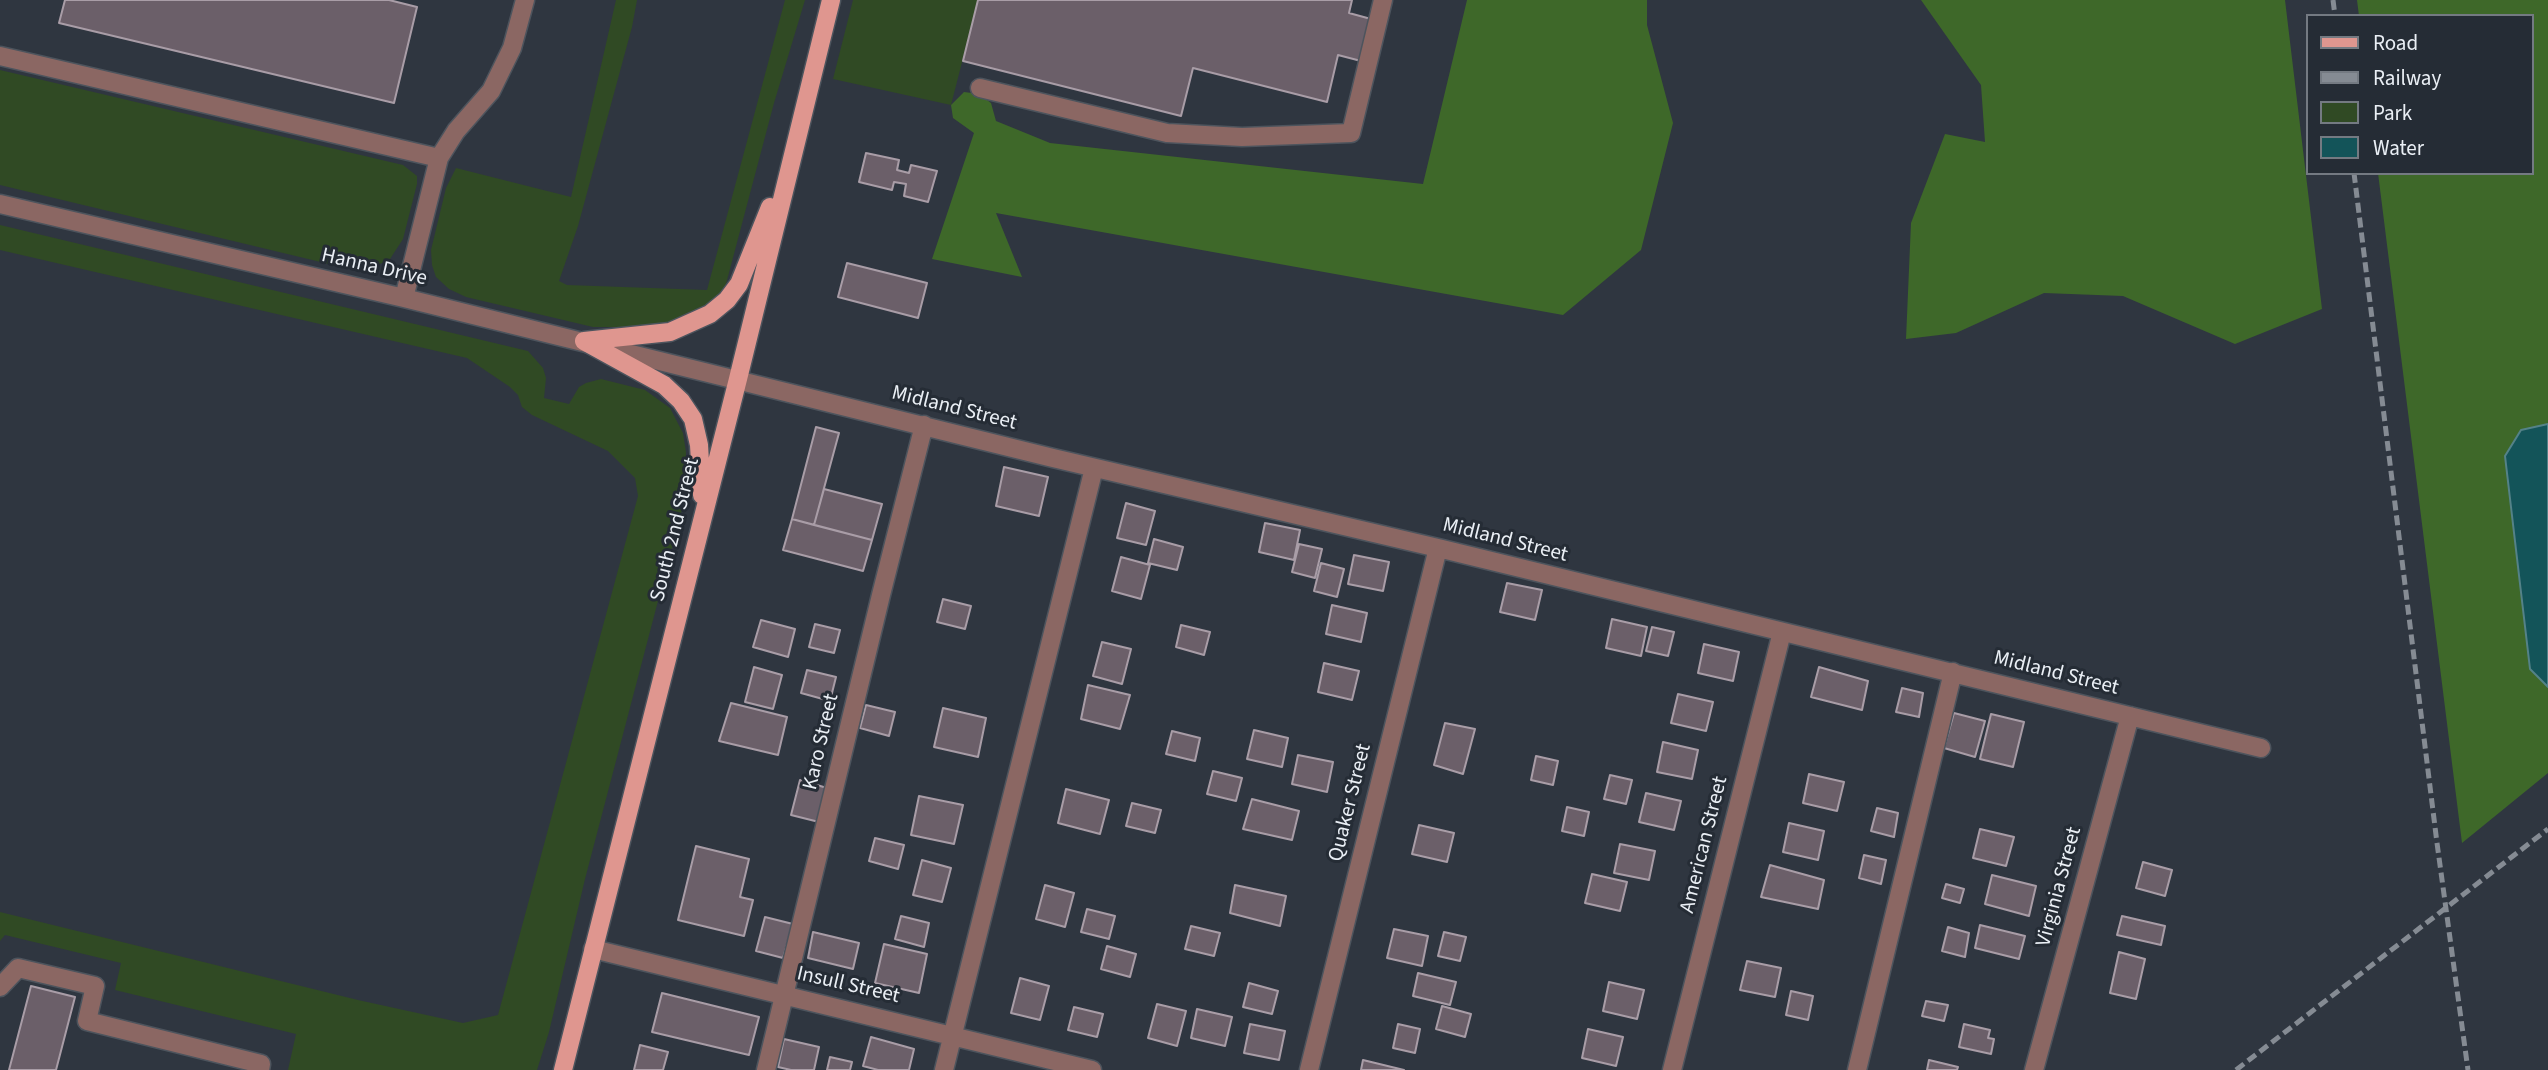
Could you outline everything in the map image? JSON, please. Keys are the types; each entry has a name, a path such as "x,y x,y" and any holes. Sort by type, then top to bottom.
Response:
{"main road":[{"name":"South 2nd Street","path":"563,1070 831,0"},
{"path":"584,341 670,332 710,314 727,300 739,284 796,143"},
{"path":"584,341 664,385 681,401 693,419 699,445 704,514"}],"street":[{"path":"404,298 439,158 456,131 491,91 512,48 525,0"},
{"path":"980,88 1167,133 1242,136 1351,133 1383,0"},
{"path":"0,56 439,158"},
{"name":"Hanna Drive","path":"0,204 738,379"},
{"name":"Midland Street","path":"738,379 1094,468 1438,548 2261,748"},
{"name":"Karo Street","path":"766,1070 924,425"},
{"path":"944,1070 1094,468"},
{"name":"Quaker Street","path":"1308,1070 1438,548"},
{"name":"American Street","path":"1672,1070 1782,632"},
{"path":"1857,1070 1953,672"},
{"name":"Virginia Street","path":"2034,1070 2130,716"},
{"name":"Insull Street","path":"593,949 1092,1070"},
{"path":"0,988 18,968 95,986 87,1021 261,1063 260,1070"}],"green space":[{"path":"616,0 637,0 632,27 578,226 559,281 567,285 707,290 785,0 805,0 774,103 726,284 717,298 705,307 672,322 626,327 593,327 466,297 449,289 436,277 431,250 446,188 456,168 571,197"},
{"path":"853,0 978,0 951,105 833,79"},
{"path":"1467,0 1647,0 1647,25 1673,123 1641,250 1563,315 996,213 1022,277 932,259 974,133 953,118 951,105 964,92 979,94 991,103 996,121 1050,143 1423,184"},
{"path":"1921,0 2285,0 2322,309 2235,344 2123,296 2044,293 1956,333 1906,339 1911,223 1945,134 1985,142 1981,85"},
{"path":"2357,0 2548,0 2548,773 2462,843 2378,175 2534,175 2534,14 2359,14"},
{"path":"0,70 403,165 417,176 417,184 403,239 390,259 378,265 354,270 0,185"},
{"path":"0,225 528,351 543,368 546,378 544,398 569,404 579,387 601,379 645,390 670,408 683,433 686,452 684,502 537,1070 288,1070 296,1034 115,990 121,963 5,935 0,941 0,912 358,1000 463,1023 498,1015 638,496 635,478 608,451 532,415 522,407 518,395 510,387 467,358 0,250"}],"water":[{"path":"2548,424 2548,687 2530,669 2505,456 2521,430"}],"building":[{"path":"65,0 389,0 417,7 394,103 59,23"},
{"path":"978,0 1352,0 1349,13 1371,19 1361,61 1338,55 1327,102 1193,68 1181,116 963,61"},
{"path":"866,153 899,160 897,170 909,173 911,165 937,171 928,202 904,196 906,184 894,182 892,190 859,182"},
{"path":"847,263 927,283 918,318 838,297"},
{"path":"816,427 839,433 814,525 792,519"},
{"path":"1004,467 1048,477 1039,516 996,506"},
{"path":"824,489 882,504 872,540 814,525"},
{"path":"1126,503 1155,511 1146,545 1117,538"},
{"path":"792,519 872,540 863,571 783,550"},
{"path":"1265,523 1300,530 1294,560 1259,552"},
{"path":"1154,539 1183,547 1177,570 1148,563"},
{"path":"1299,544 1322,549 1315,578 1292,572"},
{"path":"1354,555 1389,562 1383,591 1348,584"},
{"path":"1121,557 1150,565 1141,599 1112,591"},
{"path":"1321,563 1344,569 1337,597 1314,591"},
{"path":"1507,583 1542,590 1535,620 1500,612"},
{"path":"943,599 971,606 965,629 937,622"},
{"path":"1332,605 1367,613 1361,642 1326,634"},
{"path":"1612,619 1647,627 1641,656 1606,648"},
{"path":"761,620 795,629 788,657 753,647"},
{"path":"815,624 840,630 834,653 809,647"},
{"path":"1181,625 1210,632 1204,655 1176,647"},
{"path":"1652,627 1674,632 1668,656 1646,651"},
{"path":"1102,642 1131,649 1122,684 1093,676"},
{"path":"1704,644 1739,652 1733,681 1698,673"},
{"path":"1324,663 1359,671 1352,700 1318,692"},
{"path":"754,667 782,675 773,709 745,702"},
{"path":"1819,667 1868,681 1862,710 1811,697"},
{"path":"807,670 836,677 830,701 801,693"},
{"path":"1088,685 1130,695 1120,729 1081,719"},
{"path":"1902,688 1923,693 1919,717 1896,712"},
{"path":"1678,694 1713,702 1706,731 1671,723"},
{"path":"731,703 787,717 778,755 719,741"},
{"path":"866,705 895,712 889,736 860,728"},
{"path":"943,708 986,718 978,757 934,747"},
{"path":"1954,713 1985,721 1975,757 1944,748"},
{"path":"1991,714 2024,722 2013,767 1980,759"},
{"path":"1445,723 1475,729 1463,774 1434,765"},
{"path":"1254,730 1288,738 1282,767 1247,759"},
{"path":"1172,731 1200,738 1195,761 1166,754"},
{"path":"1663,742 1698,750 1692,779 1657,772"},
{"path":"1298,755 1333,762 1327,792 1292,784"},
{"path":"1536,756 1558,761 1553,785 1531,780"},
{"path":"1213,771 1242,778 1236,801 1207,794"},
{"path":"1809,774 1844,782 1837,811 1803,803"},
{"path":"1610,775 1632,780 1626,804 1604,799"},
{"path":"800,780 827,788 819,822 791,815"},
{"path":"1066,789 1109,800 1100,834 1058,823"},
{"path":"1646,793 1681,801 1674,830 1639,822"},
{"path":"919,796 963,805 954,844 911,835"},
{"path":"1252,799 1299,811 1292,840 1243,829"},
{"path":"1132,803 1161,810 1155,833 1126,826"},
{"path":"1567,807 1589,812 1584,836 1562,831"},
{"path":"1877,808 1898,813 1894,837 1871,831"},
{"path":"1789,823 1824,831 1818,860 1783,852"},
{"path":"1419,825 1454,833 1447,862 1412,854"},
{"path":"1980,829 2014,837 2006,866 1973,858"},
{"path":"875,838 904,845 898,869 869,861"},
{"path":"1620,844 1655,851 1649,880 1614,873"},
{"path":"696,846 749,859 740,897 753,900 744,936 678,920"},
{"path":"1864,855 1886,860 1881,884 1859,878"},
{"path":"922,860 951,868 942,902 913,895"},
{"path":"2143,862 2172,870 2165,896 2136,888"},
{"path":"1770,865 1824,880 1818,909 1761,897"},
{"path":"1592,874 1627,882 1620,911 1585,903"},
{"path":"1992,875 2036,886 2029,916 1985,904"},
{"path":"1946,884 1964,889 1960,903 1942,898"},
{"path":"1045,885 1074,893 1065,927 1036,919"},
{"path":"1235,885 1286,896 1280,926 1230,913"},
{"path":"1087,909 1115,916 1109,939 1081,932"},
{"path":"901,916 929,923 924,947 895,939"},
{"path":"2122,916 2165,926 2161,945 2117,935"},
{"path":"765,917 793,924 783,958 756,951"},
{"path":"1980,925 2025,936 2019,959 1975,948"},
{"path":"1191,926 1220,933 1214,956 1185,949"},
{"path":"1948,927 1969,933 1965,957 1942,951"},
{"path":"1394,929 1428,936 1422,966 1387,958"},
{"path":"813,932 859,943 853,969 808,958"},
{"path":"1444,932 1466,937 1460,961 1438,956"},
{"path":"884,944 927,954 919,993 875,983"},
{"path":"1107,946 1136,954 1130,977 1101,969"},
{"path":"2119,952 2145,959 2136,999 2110,993"},
{"path":"1747,961 1781,968 1775,997 1740,990"},
{"path":"1418,973 1456,982 1450,1005 1413,996"},
{"path":"1020,978 1049,986 1040,1020 1011,1013"},
{"path":"1609,982 1644,990 1637,1019 1603,1011"},
{"path":"1249,983 1278,991 1272,1014 1243,1007"},
{"path":"31,986 75,997 56,1070 9,1070"},
{"path":"1791,991 1813,996 1808,1020 1786,1015"},
{"path":"662,993 759,1017 749,1055 652,1032"},
{"path":"1926,1001 1948,1005 1944,1021 1922,1016"},
{"path":"1157,1004 1186,1011 1177,1046 1148,1038"},
{"path":"1442,1006 1471,1014 1465,1037 1436,1029"},
{"path":"1074,1007 1103,1014 1097,1037 1068,1030"},
{"path":"1197,1009 1232,1017 1225,1046 1191,1038"},
{"path":"1250,1024 1285,1031 1279,1060 1244,1053"},
{"path":"1398,1024 1420,1029 1415,1053 1393,1048"},
{"path":"1964,1024 1990,1030 1988,1038 1994,1039 1991,1054 1959,1047"},
{"path":"1588,1029 1623,1037 1616,1066 1582,1058"},
{"path":"871,1037 914,1049 909,1070 878,1070 863,1066"},
{"path":"784,1039 819,1047 814,1070 778,1067"},
{"path":"640,1045 668,1052 663,1070 634,1070"},
{"path":"830,1057 852,1062 850,1070 827,1070"},
{"path":"1363,1060 1404,1070 1361,1070"},
{"path":"1929,1060 1958,1067 1957,1070 1927,1070"}],"railway":[{"path":"2333,0 2335,14"},
{"path":"2354,175 2437,843 2468,1070"},
{"path":"2236,1070 2548,829"}]}
